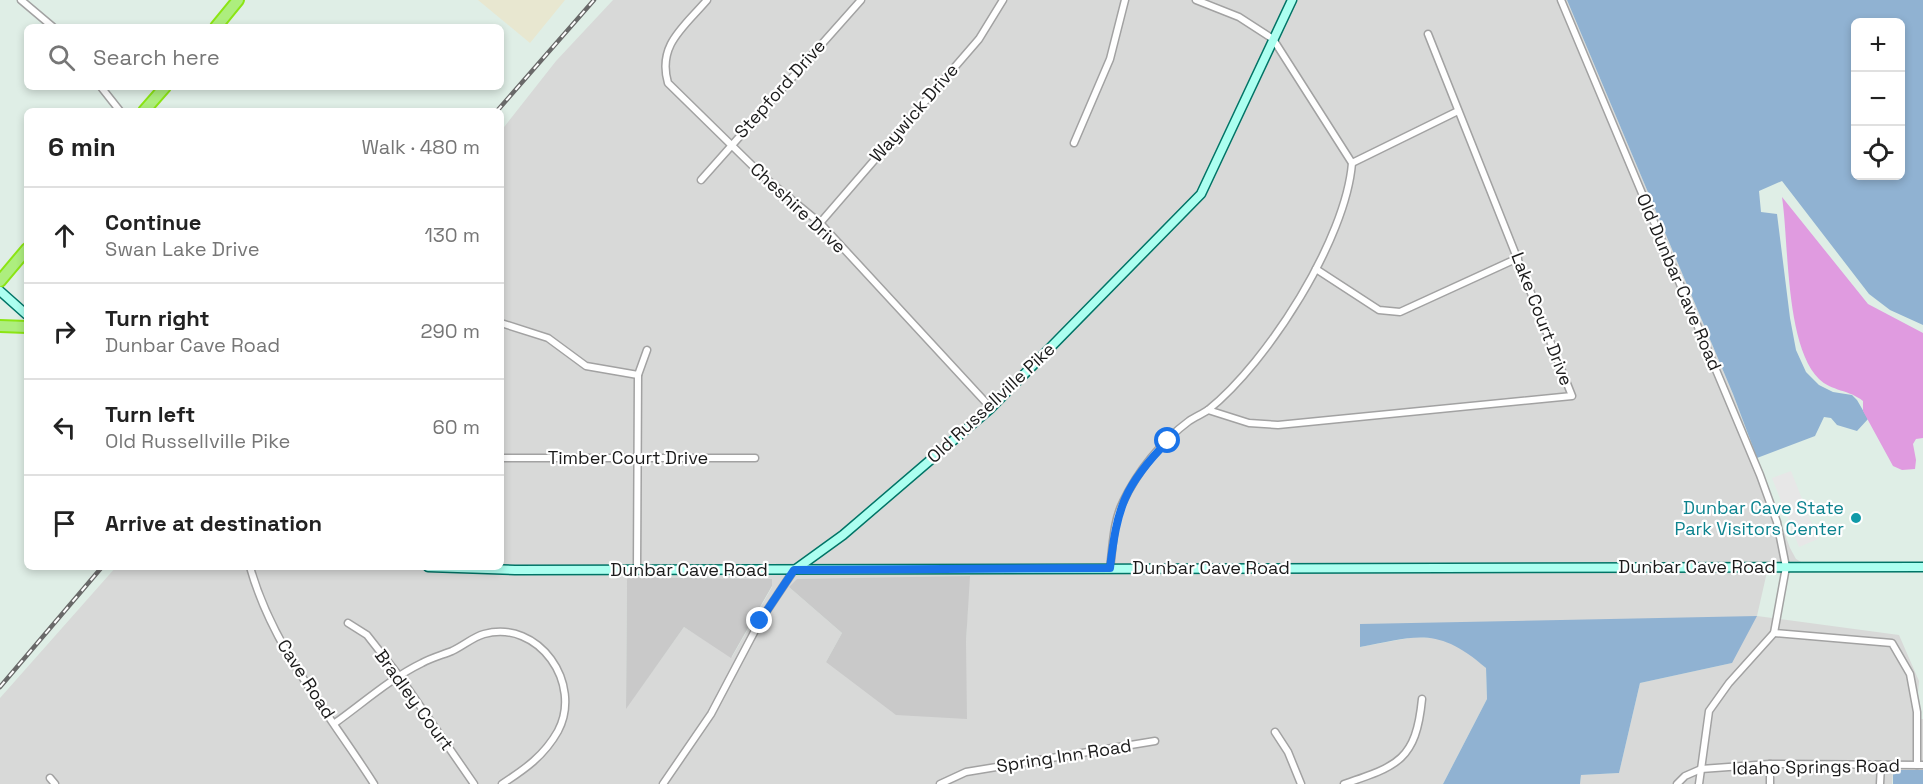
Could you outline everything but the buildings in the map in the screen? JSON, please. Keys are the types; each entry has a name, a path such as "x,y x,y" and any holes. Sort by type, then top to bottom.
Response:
{"highway":[{"path":"218,24 238,0"},
{"path":"147,108 162,90"},
{"path":"0,281 24,253"},
{"path":"0,326 24,327"}],"main road":[{"name":"Old Russellville Pike","path":"794,570 843,535 991,408 1201,194 1292,0"},
{"path":"0,291 24,312"},
{"name":"Dunbar Cave Road","path":"504,568 794,570 1923,567"}],"street":[{"path":"21,0 49,24"},
{"name":"Cheshire Drive","path":"707,0 667,50 664,68 668,83 764,177 820,223 991,408"},
{"name":"Stepford Drive","path":"701,180 730,144 861,0"},
{"name":"Waywick Drive","path":"820,223 979,39 1003,0"},
{"path":"1074,143 1110,58 1125,0"},
{"path":"1110,568 1116,521 1133,484 1148,461 1188,422 1208,410 1264,352 1316,269 1344,208 1352,163 1273,39 1239,17 1196,0"},
{"name":"Old Dunbar Cave Road","path":"1561,0 1760,475 1778,522 1786,567"},
{"name":"Lake Court Drive","path":"1208,410 1249,423 1278,424 1572,396 1428,34"},
{"path":"103,90 118,108"},
{"path":"1352,163 1458,111"},
{"path":"1316,269 1379,310 1401,312 1518,258"},
{"path":"504,325 548,338 586,366 638,375"},
{"path":"637,570 638,375 647,350"},
{"name":"Timber Court Drive","path":"504,458 755,458"},
{"path":"1699,784 1709,711 1729,683 1774,633 1786,567"},
{"name":"Cave Road","path":"251,570 260,600 284,651 335,723 374,784"},
{"name":"Old Russellville Pike","path":"663,784 711,714 760,621 794,570"},
{"name":"Bradley Court","path":"348,623 367,635 400,677 474,784"},
{"path":"335,723 421,663 484,634 504,633 520,636 537,645 550,657 562,678 566,696 564,713 558,730 544,752 528,768 502,784"},
{"path":"1774,633 1892,643 1910,674 1917,712 1920,765"},
{"path":"1344,784 1380,772 1406,753 1419,722 1422,699"},
{"path":"1275,732 1288,752 1301,784"},
{"name":"Spring Inn Road","path":"940,784 966,772 1155,741"},
{"path":"1770,764 1770,784"},
{"name":"Idaho Springs Road","path":"1677,784 1684,776 1701,769 1770,764 1920,765"},
{"path":"1880,784 1881,765"}],"shaded area":[{"path":"478,0 565,0 530,43"},
{"path":"613,0 1567,0 1733,394 1790,548 1796,559 1803,563 1769,563 1757,616 1899,635 1919,681 1916,719 1923,719 1923,770 1893,771 1892,784 1580,784 1581,775 1619,773 1640,683 1732,663 1361,624 1360,647 1414,637 1439,638 1464,649 1486,668 1487,699 1443,784 0,784 0,698 113,570 504,570 504,127 556,61","holes":["969,576 966,642 826,662 842,633 789,587","627,577 772,579 772,587 732,657 684,627 626,708"]},
{"path":"1567,0 1923,0 1923,325 1890,310 1869,294 1782,181 1759,191 1761,212 1777,214 1790,318 1796,350 1806,372 1819,385 1833,392 1852,395 1868,419 1857,431 1837,425 1831,418 1824,417 1815,436 1757,458 1733,394"},
{"path":"1782,197 1868,304 1923,333 1923,438 1916,439 1913,444 1915,469 1902,470 1893,466 1863,411 1863,401 1824,383 1808,363 1794,319"},
{"path":"1791,471 1818,539 1799,547 1772,478"},
{"path":"970,576 966,642 967,719 896,715 826,662 842,633 789,587 797,579"},
{"path":"627,577 772,579 772,586 731,658 684,627 626,709"},
{"path":"1757,616 1732,663 1640,683 1619,773 1581,775 1580,784 1443,784 1487,699 1486,668 1454,645 1440,640 1412,638 1360,647 1360,624"},
{"path":"1893,770 1923,770 1923,784 1893,784"}],"railway":[{"path":"500,108 594,0"},
{"path":"0,687 99,570"}],"place":[{"name":"Dunbar Cave State Park Visitors Center","path":"1856,518"}],"route":[{"path":"760,621 794,570 1110,568 1116,521 1123,501 1148,461 1168,441"}]}
